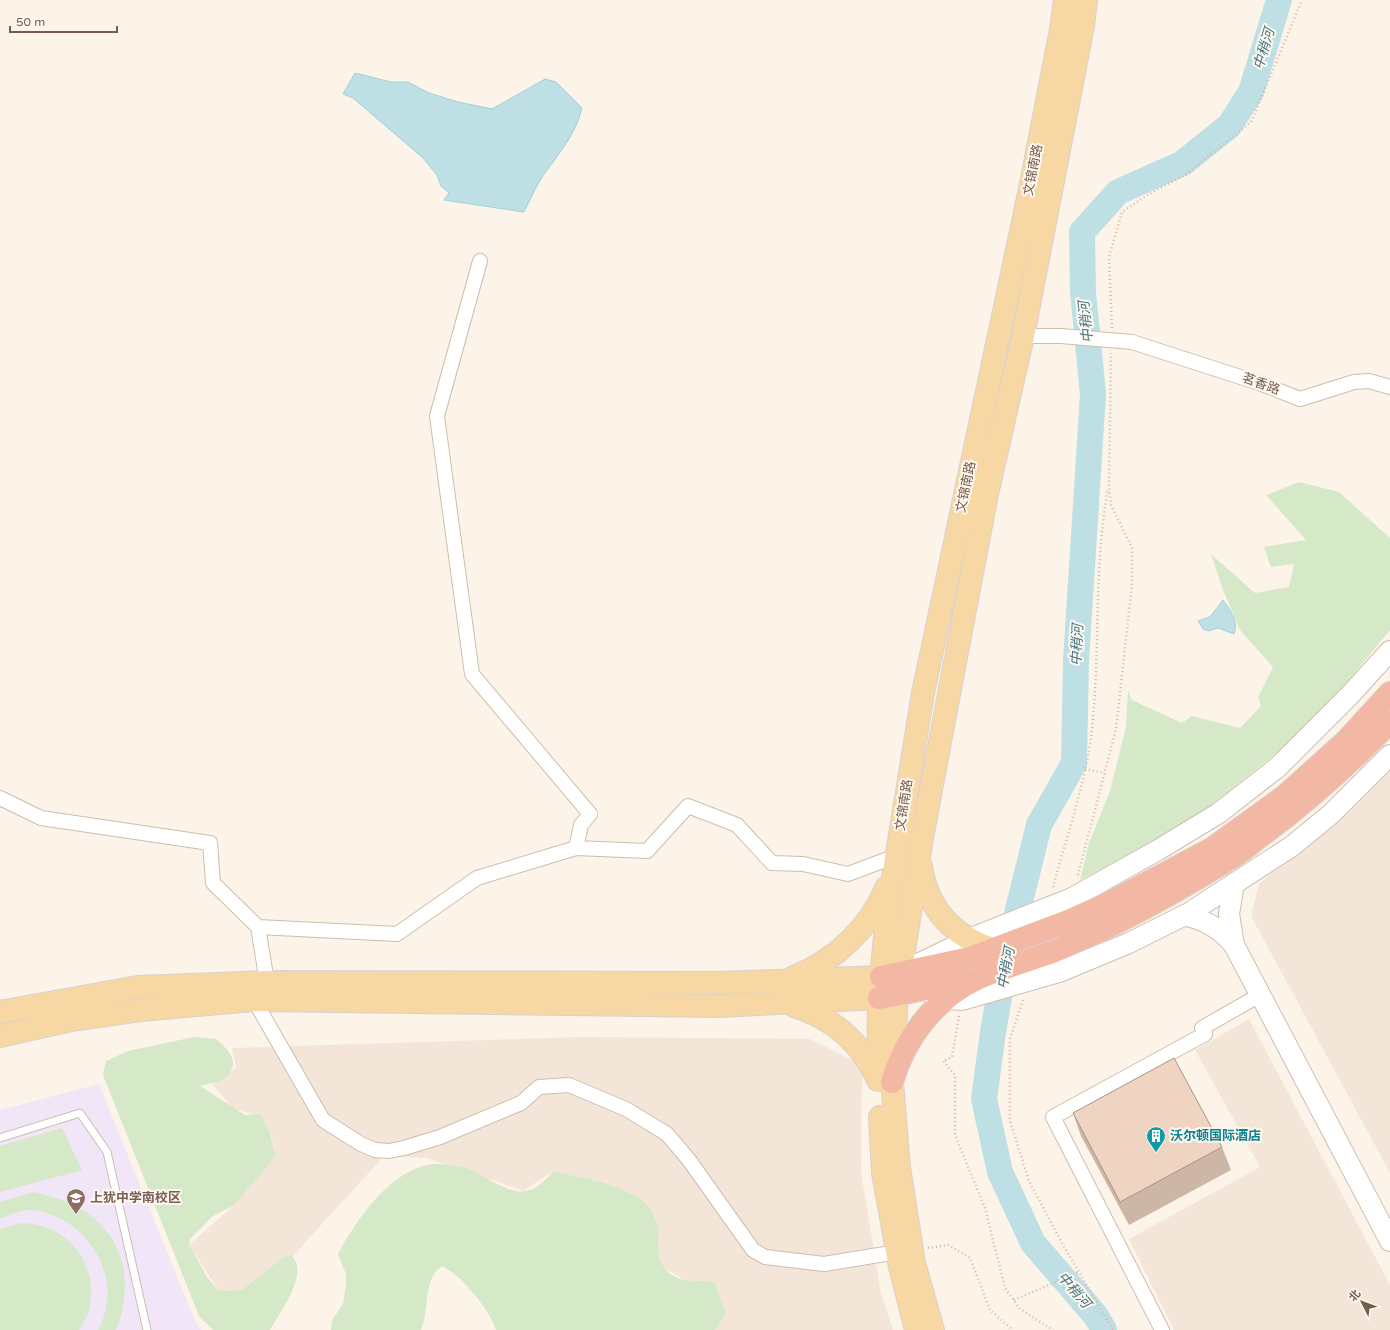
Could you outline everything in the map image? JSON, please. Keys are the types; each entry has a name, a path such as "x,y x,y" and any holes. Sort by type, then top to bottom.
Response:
{"highway":[{"path":"889,986 971,945 993,949 1068,921 1115,900 1214,848 1285,796 1345,742 1390,693"},
{"path":"889,986 977,979 1063,948 1125,919 1227,860 1294,812 1356,757 1390,722"},
{"path":"885,1082 896,1067 910,1040 928,1015 954,1000 977,979"}],"main road":[{"name":"文锦南路","path":"889,986 887,915 922,693 1031,184 1062,29 1065,0"},
{"name":"文锦南路","path":"889,986 922,838 987,494 1023,336 1083,26 1086,0"},
{"path":"922,838 920,851 922,876 931,900 946,922 971,945"},
{"path":"786,980 820,964 836,953 854,936 874,910 883,893 896,856"},
{"path":"0,1012 138,987 267,982 719,983 786,980 889,986"},
{"path":"0,1036 71,1020 140,1010 254,1000 718,1006 777,1003 889,986"},
{"path":"889,986 885,1082 899,1167 904,1252 916,1330"},
{"path":"777,1003 808,1010 836,1025 858,1046 885,1082"},
{"path":"904,1252 932,1330"}],"street":[{"path":"480,261 438,416 472,674 590,814 580,825 576,848"},
{"name":"茗香路","path":"1023,336 1062,336 1132,342 1262,384 1300,399 1354,382 1368,381 1390,387"},
{"path":"971,945 1072,898 1158,850 1219,813 1278,767 1350,695 1390,651"},
{"path":"889,986 954,1000 1059,972 1129,943 1184,915 1292,846 1332,814 1390,755"},
{"path":"0,798 41,818 210,843 213,883 258,927 267,982"},
{"path":"258,927 397,934 477,878 576,848 647,851 688,806 737,825 772,863 803,864 848,874 896,856"},
{"path":"1234,883 1229,914 1234,945"},
{"path":"1184,915 1207,922 1217,928 1234,945 1390,1241"},
{"path":"1162,1330 1053,1117 1205,1034 1202,1028 1260,995"},
{"path":"254,1000 323,1120 361,1144 375,1150 404,1148 440,1137 521,1103 539,1087 569,1085 626,1109 667,1134 689,1160 752,1250 765,1257 824,1264 904,1252"}],"lane":[{"path":"0,1138 80,1113 106,1152 147,1330"}],"path":[{"path":"1072,898 1116,729 1132,585 1132,548 1111,505 1109,485 1113,324 1108,257 1122,212 1149,194 1185,175 1251,122 1302,0"},
{"path":"1053,888 1085,769 1093,721 1101,527 1109,485"},
{"path":"1085,769 1105,773"},
{"path":"1029,981 1010,1039 1010,1121 1029,1181 1113,1330"},
{"path":"954,1000 952,1057 943,1061 955,1075 955,1134 985,1208 1006,1288 1020,1309 1053,1330"},
{"path":"904,1252 948,1245 970,1258 990,1310 1013,1330"},
{"path":"1014,1300 1079,1272"}],"shaded area":[{"path":"1390,769 1390,1173 1251,916 1259,884"},
{"path":"1249,1019 1390,1285 1390,1330 1174,1330 1129,1239 1260,1167 1195,1050"},
{"path":"583,1037 810,1039 862,1065 861,1172 881,1293 893,1330 711,1330 685,1280 661,1266 658,1254 658,1226 630,1192 593,1180 553,1171 523,1191 479,1175 465,1168 449,1166 427,1158 384,1156 292,1257 288,1256 242,1290 219,1291 189,1245 233,1206 274,1147 270,1133 261,1114 254,1115 233,1108 213,1085 236,1068 232,1048"},
{"name":"上犹中学南校区","path":"99,1084 195,1321 201,1330 0,1330 0,1110"}],"green space":[{"path":"1299,482 1339,492 1390,538 1390,630 1347,682 1284,747 1205,810 1124,858 1080,880 1089,843 1110,791 1126,727 1128,691 1132,700 1182,723 1192,716 1240,728 1261,706 1258,697 1273,667 1240,630 1223,590 1211,554 1255,593 1289,587 1294,564 1271,567 1264,547 1306,540 1266,495"},
{"path":"194,1037 216,1039 230,1053 233,1064 228,1075 222,1080 200,1086 245,1115 261,1114 270,1133 275,1155 267,1167 233,1206 213,1216 190,1239 189,1245 207,1277 219,1291 242,1290 284,1257 290,1255 296,1262 296,1281 292,1292 270,1330 213,1330 199,1316 103,1075 106,1061 128,1051"},
{"path":"62,1128 82,1170 0,1192 0,1146"},
{"path":"432,1164 452,1165 468,1168 503,1187 513,1190 523,1191 533,1189 543,1182 553,1171 589,1179 629,1192 647,1205 655,1218 658,1229 658,1252 664,1268 678,1278 685,1280 715,1282 726,1314 715,1330 496,1330 488,1313 474,1294 458,1277 442,1266 436,1272 429,1287 424,1322 421,1330 331,1330 332,1320 343,1304 346,1274 338,1254 346,1240 376,1198 389,1186 402,1176 417,1168"},
{"path":"34,1192 59,1199 78,1207 98,1222 109,1235 117,1249 125,1279 122,1313 116,1330 98,1330 106,1310 107,1291 104,1271 97,1254 85,1238 70,1225 53,1215 33,1210 20,1211 0,1218 0,1202"},
{"path":"20,1223 37,1225 53,1230 66,1238 77,1249 85,1263 90,1277 91,1294 89,1311 79,1330 0,1330 0,1229"}],"water":[{"path":"355,73 391,82 408,82 429,93 458,102 492,109 545,79 556,82 582,108 575,129 570,138 539,182 524,212 444,200 449,193 441,186 437,175 423,158 353,98 343,94"},
{"path":"1223,600 1235,620 1234,634 1218,628 1209,631 1203,629 1198,621 1210,617"}],"building":[{"name":"沃尔顿国际酒店","path":"1174,1058 1222,1147 1120,1202 1073,1113"}],"waterway":[{"name":"中稍河","path":"1104,1330 1096,1316 1033,1243 1000,1172 984,1099 993,1032 1006,958 1039,825 1074,763 1076,661 1093,394 1083,292 1082,232 1118,192 1183,163 1229,126 1251,92 1279,0"}],"place":[{"name":"沃尔顿国际酒店","path":"1156,1153"},
{"name":"上犹中学南校区","path":"76,1215"}]}
